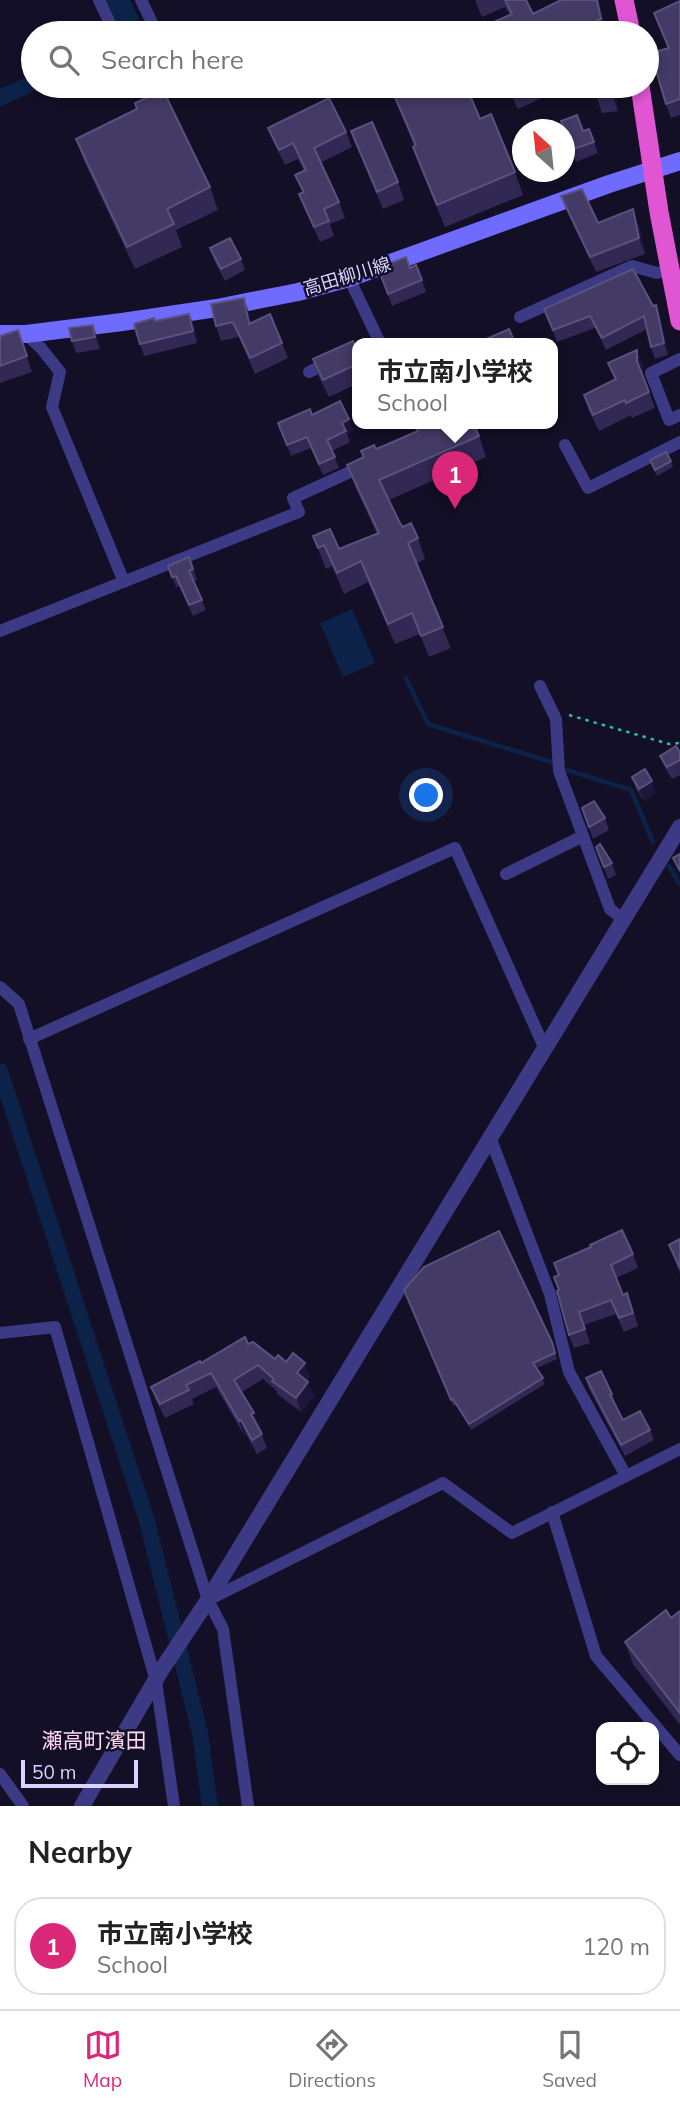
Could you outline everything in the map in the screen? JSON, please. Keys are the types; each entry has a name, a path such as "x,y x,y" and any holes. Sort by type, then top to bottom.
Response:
{"highway":[{"path":"624,0 628,21"},
{"path":"642,98 680,321"}],"main road":[{"name":"高田柳川線","path":"0,334 26,334 218,308 298,292 349,278 680,160"}],"street":[{"path":"99,0 109,21"},
{"path":"141,0 151,21"},
{"path":"520,317 632,265 657,273 670,270"},
{"path":"349,278 375,338"},
{"path":"26,334 60,372 52,407 124,582"},
{"path":"309,372 352,352"},
{"path":"680,359 651,373 669,420 680,415"},
{"path":"565,445 588,488 680,442"},
{"path":"0,631 299,512 293,498 350,472"},
{"path":"540,686 556,719 559,771 610,909 624,920"},
{"path":"82,1806 159,1675 204,1606 680,827"},
{"path":"506,874 583,835"},
{"path":"29,1039 455,848 545,1049"},
{"path":"0,988 19,1004 204,1606 223,1629 248,1806"},
{"path":"490,1137 550,1294 569,1372 626,1476"},
{"path":"0,1333 55,1327 159,1675 174,1806"},
{"path":"204,1606 443,1483 512,1533 680,1449"},
{"path":"552,1512 596,1656 680,1755"},
{"path":"0,1774 23,1806"}],"path":[{"path":"553,710 669,744 680,743"}],"water":[{"path":"105,0 130,0 140,21 115,21"},
{"path":"352,609 375,663 343,677 320,623"}],"building":[{"path":"505,0 526,0 533,14 561,0 597,0 601,19 496,21 512,14"},
{"path":"680,1 680,99 666,104 659,80 659,51 669,48 654,13"},
{"path":"146,98 167,98 210,187 167,209 174,224 127,247 76,139 137,109 135,103"},
{"path":"329,98 346,132 314,148 339,202 324,209 329,221 314,227 299,194 304,192 295,175 306,170 293,143 279,150 268,128"},
{"path":"395,98 471,98 480,119 491,114 512,165 512,173 437,205 413,147 416,145"},
{"path":"577,115 583,131 589,129 594,142 575,149 575,119 566,119"},
{"path":"372,122 398,182 377,192 351,131"},
{"path":"582,189 598,223 633,209 639,238 590,257 561,196"},
{"path":"230,238 241,259 221,269 210,248"},
{"path":"406,257 410,268 416,265 422,280 388,294 378,268"},
{"path":"633,269 653,306 656,305 664,343 651,347 644,316 602,338 590,316 553,330 544,309"},
{"path":"244,298 249,324 270,314 282,343 250,358 233,322 216,326 211,304"},
{"path":"189,314 193,331 140,344 134,324 154,318 155,321"},
{"path":"93,325 95,337 72,341 69,328"},
{"path":"509,329 513,338 488,338"},
{"path":"18,330 27,356 0,366 0,336"},
{"path":"352,341 352,366 323,380 313,359"},
{"path":"637,350 637,361 649,392 593,415 584,395 616,379 608,363"},
{"path":"340,401 349,419 342,423 346,431 327,440 335,457 319,464 307,437 287,445 278,423 310,409 312,415"},
{"path":"417,429 476,429 479,436 379,480 400,523 403,527 411,523 418,538 408,543 443,627 421,636 412,613 388,624 361,561 337,573 324,545 318,548 313,536 330,529 339,549 379,533 347,465 364,457 361,451 374,445 376,449 418,431"},
{"path":"666,452 671,461 655,470 650,460"},
{"path":"189,557 193,569 189,571 202,600 189,605 176,576 172,577 168,566"},
{"path":"676,746 680,752 680,760 667,767 660,756"},
{"path":"645,769 652,781 639,789 632,777"},
{"path":"594,801 605,818 589,827 582,808"},
{"path":"600,844 612,863 604,867 596,847"},
{"path":"680,854 680,871 673,858"},
{"path":"622,1230 633,1254 611,1265 623,1295 627,1293 633,1313 619,1318 611,1300 579,1312 585,1329 569,1335 554,1277 559,1275 554,1263"},
{"path":"499,1231 555,1353 533,1363 543,1378 469,1424 453,1399 451,1400 404,1290 424,1267"},
{"path":"680,1239 680,1268 669,1245"},
{"path":"245,1337 248,1344 253,1342 275,1359 278,1355 286,1362 293,1353 305,1363 297,1373 308,1382 296,1398 272,1381 274,1379 258,1365 234,1380 254,1413 251,1414 262,1434 252,1440 211,1373 186,1385 189,1390 160,1404 151,1387 200,1361 201,1363"},
{"path":"601,1371 623,1420 640,1411 650,1430 621,1445 586,1378"},
{"path":"666,1610 671,1618 680,1611 680,1713 625,1642"}],"waterway":[{"path":"0,98 21,88"},
{"path":"406,678 428,724 551,762"},
{"path":"567,770 631,790 653,842"},
{"path":"669,866 680,885"},
{"path":"0,1071 147,1521 200,1733 210,1806"}],"place":[{"name":"市立南小学校","path":"455,509"}],"district":[{"name":"瀬高町濱田","path":"94,1740"}]}
